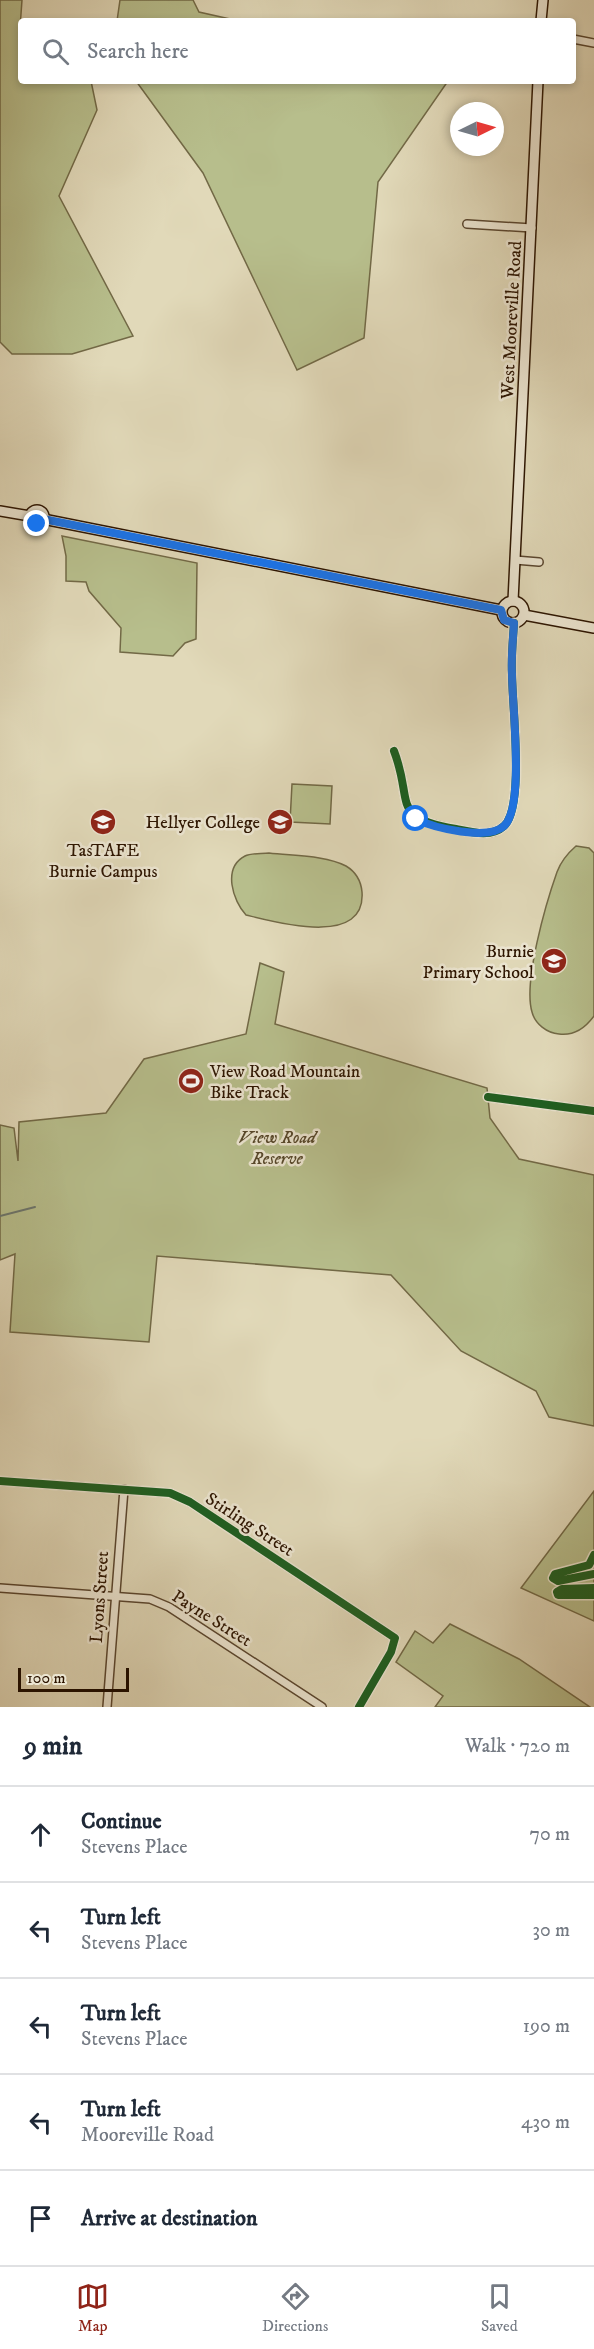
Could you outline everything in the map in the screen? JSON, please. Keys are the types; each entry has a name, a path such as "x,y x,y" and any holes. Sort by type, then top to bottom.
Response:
{"main road":[{"path":"542,18 543,0"},
{"name":"West Mooreville Road","path":"513,601 538,84"},
{"path":"0,511 30,516 35,524 40,523 43,519 501,610"},
{"path":"513,601 521,604 524,615 520,621 514,623 504,620 501,610 504,604 513,601"},
{"path":"524,615 594,628"}],"street":[{"path":"576,40 594,43"},
{"path":"466,224 532,228"},
{"path":"515,560 538,562"},
{"path":"394,751 403,775 408,808 416,819 428,825 477,833 490,833 505,826 513,813 516,756 512,673 514,623"},
{"path":"488,1097 594,1112"},
{"name":"Stirling Street","path":"0,1481 170,1493 190,1502 395,1638 391,1652 359,1707"},
{"name":"Lyons Street","path":"107,1707 124,1490"},
{"name":"Payne Street","path":"0,1588 150,1599 169,1607 322,1707"}],"green space":[{"path":"0,0 22,0 21,18 18,18 18,84 92,84 97,110 59,196 133,336 72,354 12,354 0,342"},
{"path":"120,0 193,0 199,12 226,18 117,18"},
{"path":"138,84 446,84 378,182 364,338 297,370 203,173"},
{"path":"62,536 197,563 196,639 185,643 173,656 120,652 121,628 89,591 86,582 66,581 66,556"},
{"path":"292,784 332,786 330,824 290,822"},
{"name":"Burnie Primary School","path":"576,846 589,848 594,853 594,1016 579,1030 570,1034 559,1034 550,1032 536,1020 530,999 531,982 537,942 552,886 561,864"},
{"path":"269,853 318,858 338,862 350,868 357,877 362,892 359,909 350,920 335,926 297,926 246,915 234,893 232,876 234,868 245,856"},
{"name":"View Road Reserve","path":"260,963 284,972 275,1024 487,1088 490,1118 519,1159 594,1175 594,1426 549,1417 536,1391 461,1351 391,1275 157,1256 149,1342 10,1332 15,1254 0,1260 0,1125 14,1128 18,1161 19,1122 106,1113 144,1059 246,1034"},
{"path":"594,1491 594,1621 521,1588"},
{"path":"450,1624 519,1659 590,1707 435,1707 443,1696 396,1662 415,1631 433,1643"}],"waterway":[{"path":"0,1216 35,1207"}],"cycle path":[{"path":"394,751 407,805 412,813 435,825 481,833 493,832 504,826 510,815 516,777 512,668 514,623"},
{"path":"488,1097 594,1111"},
{"path":"0,1481 170,1493 190,1502 395,1638 391,1652 359,1707"},
{"path":"594,1555 589,1565 555,1574 553,1578 558,1581 594,1574"},
{"path":"594,1588 562,1589 557,1592 558,1595 594,1595"}],"place":[{"name":"TasTAFE Burnie Campus","path":"103,822"},
{"name":"Hellyer College","path":"280,822"},
{"name":"Burnie Primary School","path":"554,961"},
{"name":"View Road Mountain Bike Track","path":"191,1081"}],"route":[{"path":"37,524 43,519 178,548 501,610 504,620 514,623 512,673 516,756 513,813 505,826 490,833 428,825 416,819"}]}
